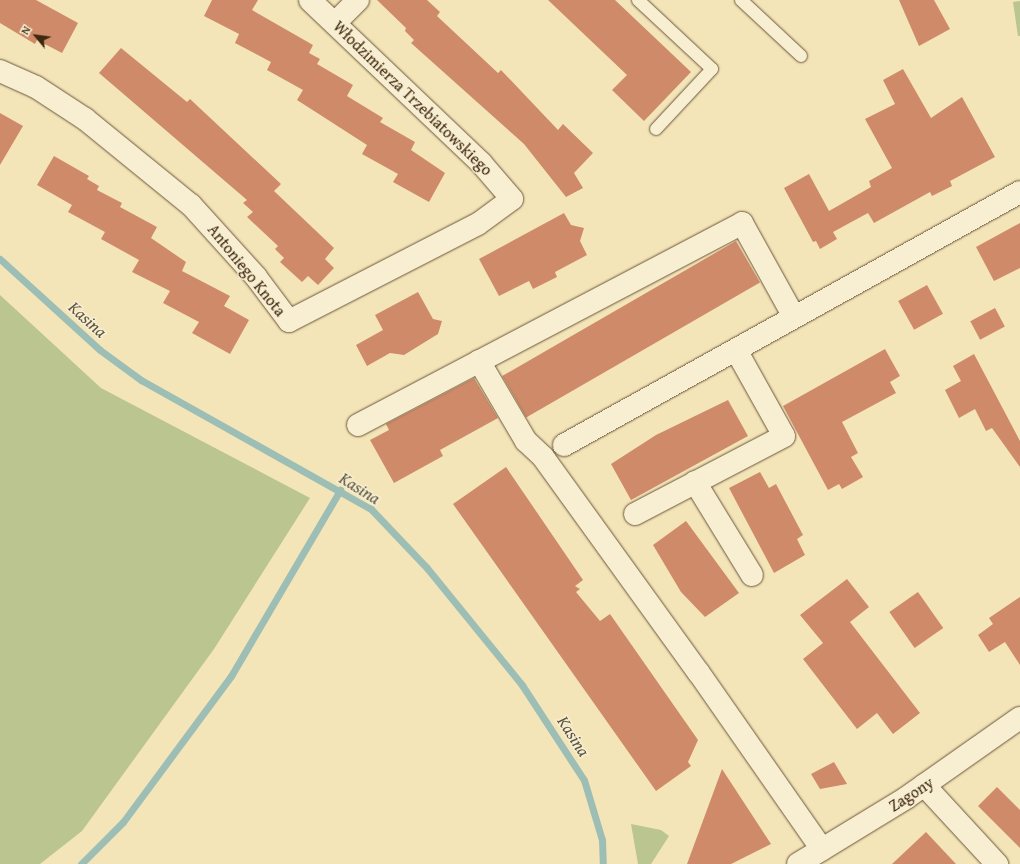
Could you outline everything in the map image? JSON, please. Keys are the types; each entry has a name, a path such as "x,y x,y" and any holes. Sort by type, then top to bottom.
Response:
{"street":[{"name":"Włodzimierza Trzebiatowskiego","path":"310,0 336,22 481,163 512,199"},
{"path":"336,22 358,0"},
{"name":"Antoniego Knota","path":"0,71 36,88 85,119 191,205 256,277 289,321 478,224 512,199"},
{"path":"564,445 736,350 789,308 1020,192"},
{"path":"358,424 742,223 789,308"},
{"path":"634,514 784,436 736,350"},
{"path":"479,361 526,441 543,457 699,672 822,850"},
{"path":"695,482 752,575"},
{"name":"Zagony","path":"798,864 924,785 1020,718"},
{"path":"924,785 997,864"}],"lane":[{"path":"638,0 712,69 656,129"},
{"path":"741,0 801,56"}],"green space":[{"path":"1020,1 1020,36 1018,36 1013,2"},
{"path":"0,295 101,388 310,498 214,649 82,831 40,864 0,864"},
{"path":"631,824 661,830 669,836 651,864 638,864"}],"building":[{"path":"0,0 36,0 78,23 62,53 37,40 35,44 0,23"},
{"path":"212,0 258,0 252,10 313,45 309,53 320,59 317,64 353,85 347,96 383,118 380,122 415,142 411,150 445,173 429,202 393,182 398,174 362,154 367,145 297,100 303,90 267,70 271,62 235,43 239,34 204,16"},
{"path":"377,0 427,0 440,12 437,16 498,73 501,70 558,130 563,124 593,153 574,173 583,188 566,197 524,144 411,43 414,40 405,31 406,28"},
{"path":"548,0 615,0 691,72 644,121 612,90 627,75"},
{"path":"899,0 934,0 950,29 919,46"},
{"path":"121,48 187,102 190,99 281,184 274,191 334,248 325,259 334,268 318,285 308,276 302,282 280,262 284,258 275,249 278,246 247,217 253,212 243,203 247,200 99,73"},
{"path":"903,69 931,118 962,97 995,157 950,181 952,186 932,196 930,192 874,223 868,213 833,232 837,239 820,249 816,241 813,242 784,188 809,174 829,211 871,187 869,181 892,168 865,119 895,104 883,80"},
{"path":"0,113 23,126 0,165"},
{"path":"54,156 89,176 87,179 99,186 97,190 122,203 120,207 157,227 151,238 186,262 182,271 230,296 224,306 249,320 230,354 192,333 199,322 163,303 170,291 132,272 139,260 101,239 105,232 68,212 72,205 37,185"},
{"path":"564,213 571,225 584,228 580,241 587,255 555,272 557,277 533,289 529,281 499,296 479,259"},
{"path":"1020,223 1020,268 994,281 976,247"},
{"path":"736,241 760,283 526,418 502,376"},
{"path":"927,285 943,314 914,330 898,301"},
{"path":"418,292 433,319 442,321 438,334 404,355 390,353 367,366 356,345 383,330 375,315"},
{"path":"995,308 1005,327 980,340 970,321"},
{"path":"885,349 900,376 890,382 896,393 842,422 858,453 851,457 863,477 842,489 839,484 828,490 783,406"},
{"path":"974,354 1020,441 1020,467 992,428 986,431 975,409 959,418 945,390 961,381 953,366"},
{"path":"474,378 498,418 440,450 443,456 394,483 370,440 389,430 386,424"},
{"path":"728,400 748,436 631,500 611,464 656,435"},
{"path":"506,467 583,580 575,586 580,589 576,592 600,621 610,614 698,740 688,762 691,766 656,791 453,504"},
{"path":"760,472 769,488 776,484 803,535 797,539 805,555 774,573 729,488"},
{"path":"686,521 739,593 705,617 681,592 653,545"},
{"path":"847,579 869,607 850,622 920,713 893,734 877,713 857,729 803,659 823,643 800,615"},
{"path":"918,592 943,628 915,648 889,612"},
{"path":"1020,597 1020,665 1005,642 989,652 978,635 993,624 989,618"},
{"path":"834,762 847,784 820,789 811,774"},
{"path":"722,769 771,844 731,864 687,864"},
{"path":"997,787 1020,810 1020,848 978,806"},
{"path":"926,832 956,864 892,864"}],"waterway":[{"name":"Kasina","path":"0,259 100,350 141,380 371,509 427,568 522,685 584,780 602,840 603,864"},
{"path":"81,864 123,822 231,676 340,490"}]}
